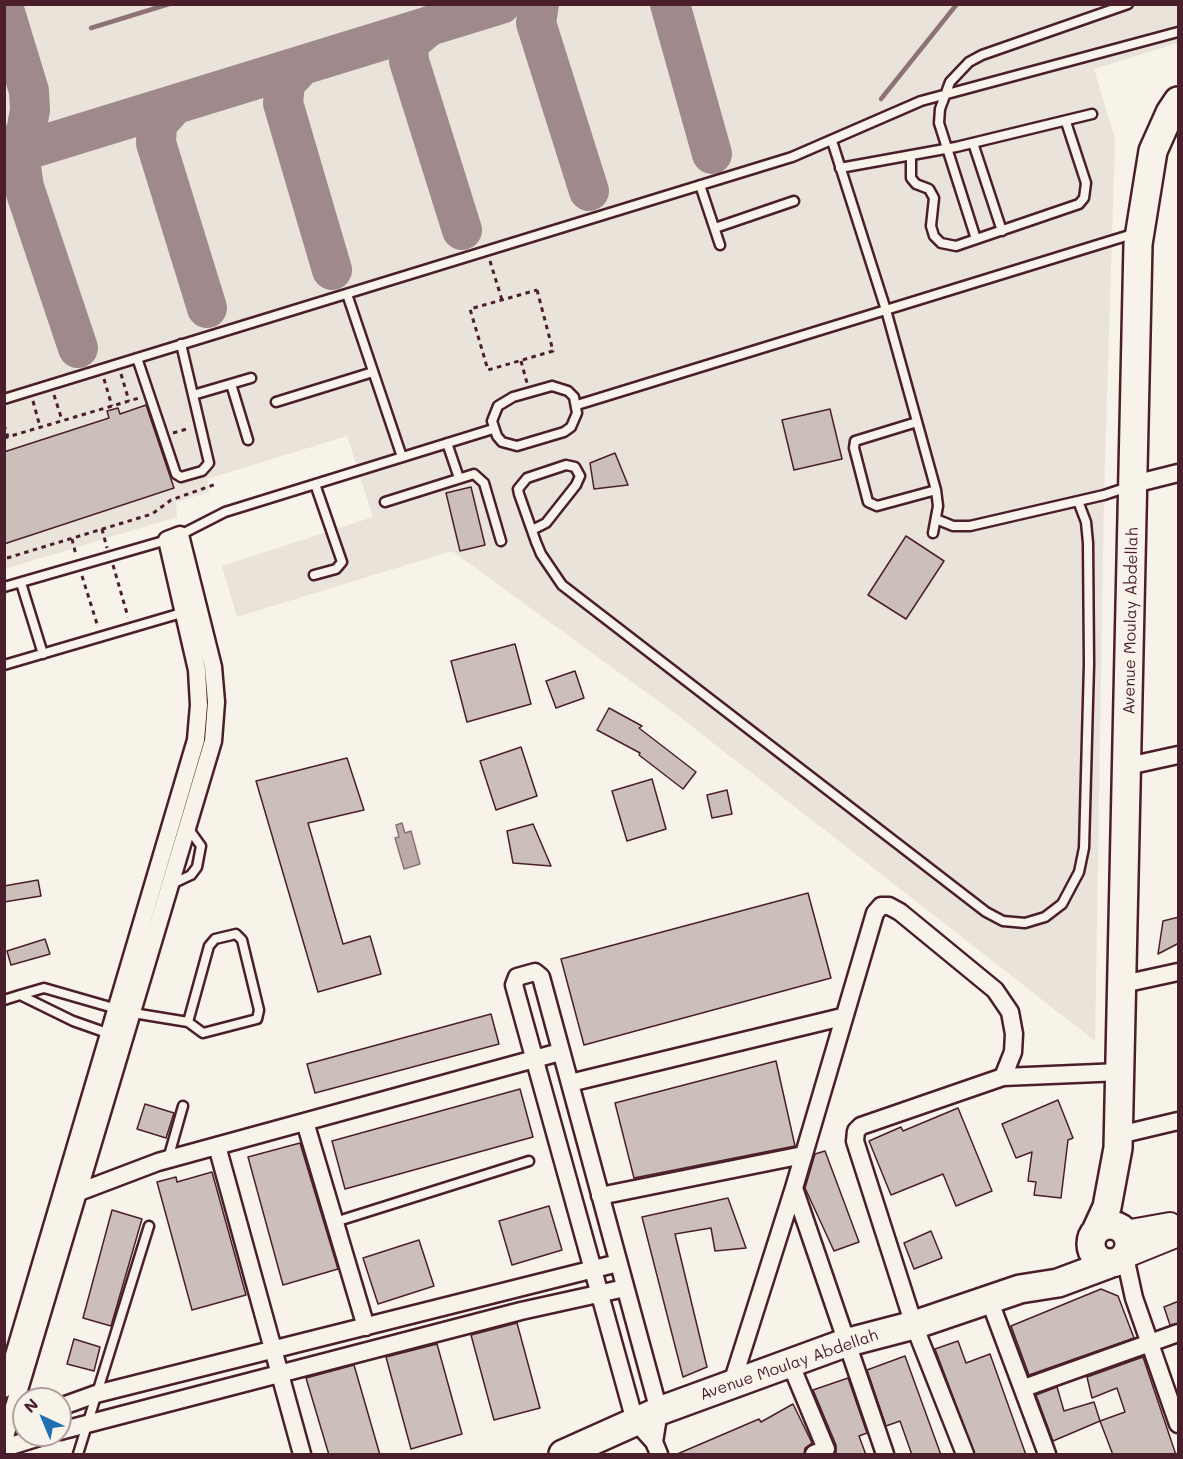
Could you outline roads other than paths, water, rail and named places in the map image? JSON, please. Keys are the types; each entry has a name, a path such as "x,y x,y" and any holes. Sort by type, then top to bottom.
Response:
{"main road":[{"name":"Avenue Moulay Abdellah","path":"1020,1289 1074,1256 1094,1235 1107,1207 1118,1141 1140,232 1153,151 1170,113 1179,101"},
{"name":"Avenue Moulay Abdellah","path":"563,1455 647,1416 732,1383 791,1365 845,1343 914,1325 1020,1289 1058,1283 1120,1250 1126,1185 1118,1141"},
{"path":"1094,1235 1095,1256 1120,1250"}],"street":[{"path":"1134,484 1179,473"},
{"path":"4,1389 71,1190 118,1036 196,740 199,687 173,537"},
{"path":"125,1011 171,884 209,760 216,702 210,652 173,537"},
{"path":"1128,766 1179,755"},
{"path":"732,1383 794,1188 842,1017 875,913 881,906 889,906 995,990 1010,1012 1013,1052 1003,1077"},
{"path":"656,1448 647,1416 599,1295 536,1059 513,985 517,977 535,972 541,977 625,1288 647,1416 656,1448"},
{"path":"1123,984 1179,972"},
{"path":"570,1083 842,1017"},
{"path":"71,1190 168,1159 560,1052"},
{"path":"964,1455 914,1325 854,1136 861,1126 1003,1077 1121,1072"},
{"path":"1118,1141 1179,1121"},
{"path":"305,1122 366,1327"},
{"path":"217,1146 302,1455"},
{"path":"600,1197 803,1155"},
{"path":"794,1188 885,1455"},
{"path":"11,1427 71,1190"},
{"path":"1120,1250 1179,1223"},
{"path":"1120,1250 1179,1234"},
{"path":"1120,1250 1134,1298 1179,1424"},
{"path":"72,1403 96,1394 618,1263"},
{"path":"72,1427 521,1311 625,1288"},
{"path":"988,1299 1024,1388 1047,1455"},
{"path":"1024,1388 1179,1333"},
{"path":"791,1365 826,1449 814,1455"}],"lane":[{"path":"976,239 939,123 944,95 958,71 975,58 1128,4"},
{"path":"4,399 792,157 891,113 944,95 1179,32"},
{"path":"840,168 946,149 1092,114"},
{"path":"911,156 913,181 925,186 933,193 931,226 937,240 951,246 1073,207 1084,198 1086,183 1066,122"},
{"path":"832,141 886,310 936,490 936,519 933,533"},
{"path":"973,143 1002,231"},
{"path":"700,185 720,245"},
{"path":"715,228 794,201"},
{"path":"577,405 1140,232"},
{"path":"346,294 402,457"},
{"path":"137,358 178,476 202,471 209,463 181,344"},
{"path":"276,402 374,372"},
{"path":"193,395 251,378"},
{"path":"231,384 248,440"},
{"path":"552,386 568,391 577,405 575,421 564,432 524,444 509,445 502,442 492,421 498,406 505,400 552,386"},
{"path":"917,422 855,441 867,502 877,506 936,490"},
{"path":"4,587 173,537 225,512 494,429"},
{"path":"447,443 459,478"},
{"path":"532,530 546,523 576,485 580,476 575,467 566,465 527,478 519,484 519,494 532,530 547,565 572,594 986,912 1003,921 1024,923 1045,917 1062,904 1076,878 1084,848 1089,664 1088,543 1086,522 1078,501"},
{"path":"385,502 474,474 482,479 501,541"},
{"path":"314,575 336,569 342,562 315,484"},
{"path":"936,519 953,526 970,526 1078,501 1134,484"},
{"path":"21,583 43,654"},
{"path":"4,665 186,612"},
{"path":"4,1000 44,988 125,1011 188,1022 203,1033 257,1019 259,1016 242,940 236,934 215,939 209,946 188,1022"},
{"path":"20,995 73,1021 118,1036"},
{"path":"168,1159 183,1106"},
{"path":"335,1222 529,1161"},
{"path":"78,1455 149,1226"}],"waterway":[{"path":"91,28 169,4"},
{"path":"881,99 957,4"}]}
